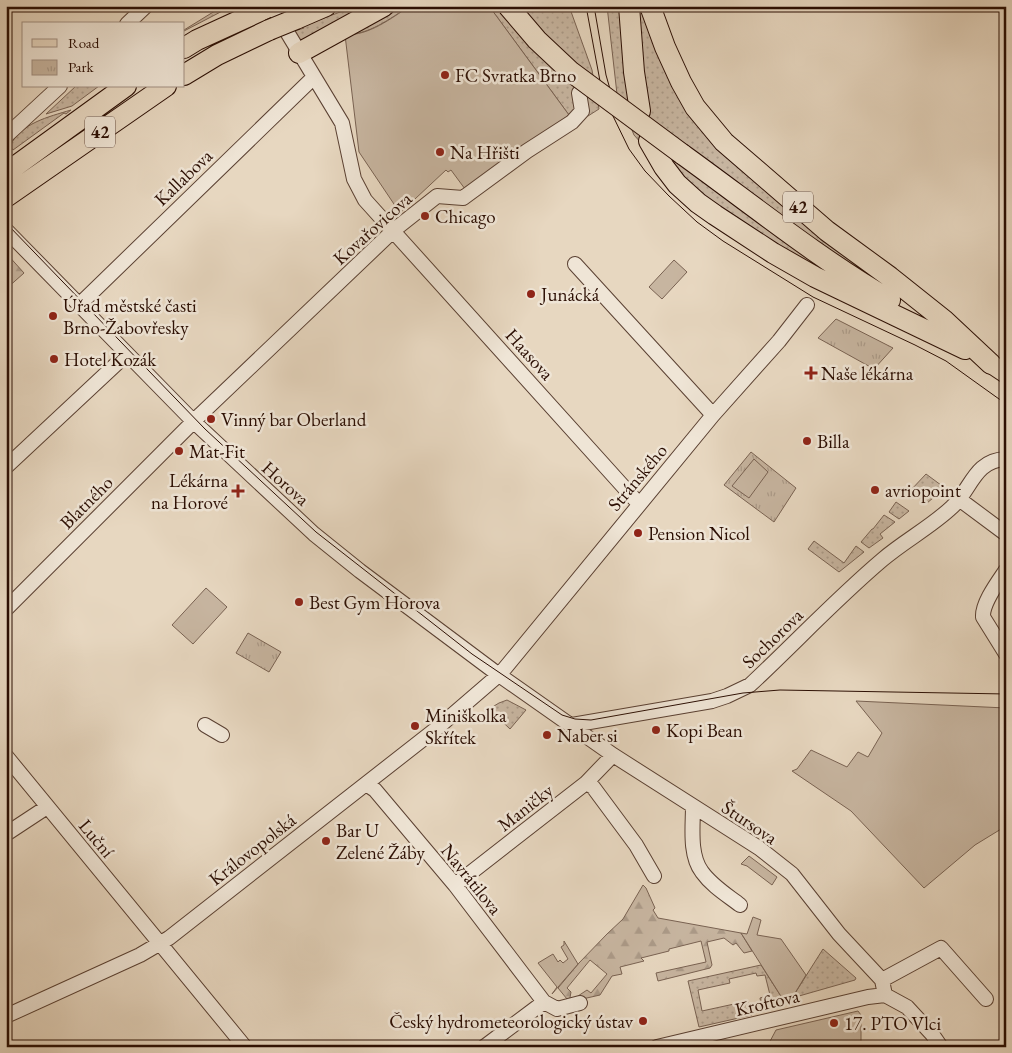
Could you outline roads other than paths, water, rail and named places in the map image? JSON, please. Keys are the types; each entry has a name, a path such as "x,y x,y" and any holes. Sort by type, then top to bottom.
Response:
{"highway":[{"path":"185,74 269,30 326,6"},
{"path":"299,53 384,6"},
{"name":"42","path":"508,6 537,40 570,71 682,154 866,285 948,334 998,369"},
{"path":"629,6 634,72 640,111"},
{"name":"42","path":"650,6 681,82 706,122 724,142 827,231 890,277 944,320 998,369"},
{"path":"185,47 267,8"},
{"name":"42","path":"14,168 123,88"},
{"name":"42","path":"6,197 163,88"},
{"path":"649,140 664,167 678,184 698,202 773,253 815,277 945,338 998,369"}],"street":[{"path":"129,22 146,6"},
{"name":"Haasova","path":"267,8 299,53 342,123 354,179 365,200 639,504"},
{"name":"Kallabova","path":"78,305 314,76"},
{"path":"6,136 58,88"},
{"name":"Kovařovicova","path":"193,422 394,230 437,196 463,198 532,147 572,122 582,111 580,93"},
{"name":"Horova","path":"6,230 193,422 320,538 368,577 499,675 572,725"},
{"path":"575,264 714,414"},
{"name":"Stránského","path":"499,675 639,504 714,414 774,347 807,305"},
{"path":"6,467 127,354"},
{"name":"Blatného","path":"6,609 193,422"},
{"name":"Sochorova","path":"572,725 712,701 750,685 883,559 952,507 967,485 983,468 994,459 1006,459"},
{"path":"959,499 1006,534"},
{"path":"1006,570 985,605 983,617 1006,654"},
{"name":"Královopolská","path":"6,1016 160,944 443,723 499,675"},
{"name":"Štursova","path":"572,725 614,755 758,848 792,874 839,934 882,980 886,995"},
{"path":"205,726 222,735"},
{"name":"Maničky","path":"455,885 586,783 614,755"},
{"name":"Luční","path":"6,756 245,1047"},
{"path":"586,783 593,787 636,845 654,876"},
{"name":"Navrátilova","path":"366,784 375,790 455,885 544,1002"},
{"path":"693,806 694,852 700,870 716,887 740,905"},
{"path":"6,834 47,807"},
{"path":"882,980 941,948 986,1000"},
{"path":"886,995 907,1007 932,1034 941,1047"},
{"name":"Kroftova","path":"657,1047 868,997 886,995"},
{"path":"484,1047 544,1002 557,1009 580,1003"}],"tram line":[{"path":"586,6 600,81"},
{"path":"594,6 610,89"},
{"path":"612,114 629,149 645,171 697,222 723,241 813,297 946,361 1006,404"},
{"path":"6,223 205,429 316,532 472,654 562,715 575,719 591,720 743,693 780,690 1006,694"}],"place":[{"name":"FC Svratka Brno","path":"445,75"},
{"name":"Na Hřišti","path":"440,152"},
{"name":"Chicago","path":"425,216"},
{"name":"Junácká","path":"531,294"},
{"name":"Úřad městské časti Brno-Žabovřesky","path":"53,316"},
{"name":"Hotel Kozák","path":"54,359"},
{"name":"Naše lékárna","path":"811,373"},
{"name":"Vinný bar Oberland","path":"211,419"},
{"name":"Billa","path":"807,441"},
{"name":"Mat-Fit","path":"179,451"},
{"name":"avriopoint","path":"875,490"},
{"name":"Lékárna na Horové","path":"238,491"},
{"name":"Pension Nicol","path":"638,533"},
{"name":"Best Gym Horova","path":"299,602"},
{"name":"Miniškolka Skřítek","path":"415,726"},
{"name":"Kopi Bean","path":"656,730"},
{"name":"Naber si","path":"547,735"},
{"name":"Bar U Zelené Žáby","path":"326,841"},
{"name":"Český hydrometeorologický ústav","path":"643,1021"},
{"name":"17. PTO Vlci","path":"834,1023"}]}
